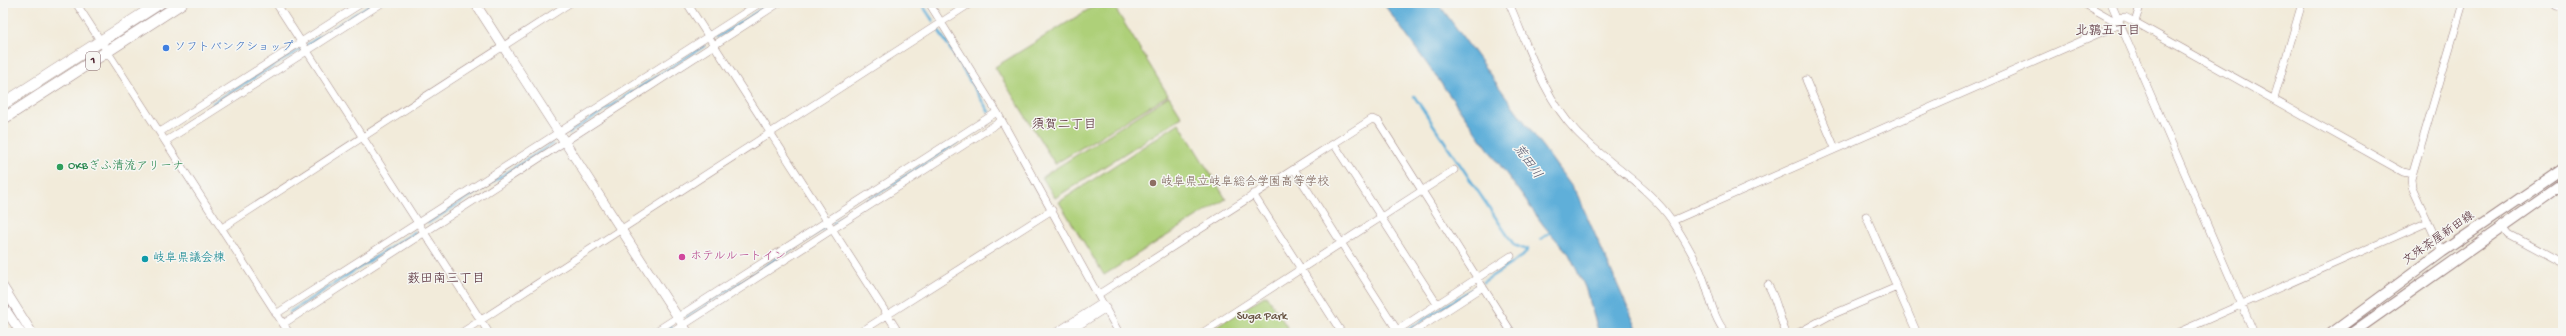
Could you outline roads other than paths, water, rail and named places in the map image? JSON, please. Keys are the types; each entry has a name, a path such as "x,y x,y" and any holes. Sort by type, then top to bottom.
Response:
{"main road":[{"name":"1","path":"3,104 160,3"},
{"name":"1","path":"3,119 182,3"},
{"path":"2558,3 2563,4"},
{"name":"文殊茶屋新田線","path":"2332,333 2442,252 2563,169"},
{"path":"2352,333 2563,184"}],"street":[{"path":"76,3 289,333"},
{"path":"276,3 489,333"},
{"path":"160,132 362,3"},
{"path":"166,141 382,3"},
{"path":"475,3 685,329"},
{"path":"222,228 570,3"},
{"path":"687,3 899,333"},
{"path":"276,314 760,3"},
{"path":"283,324 779,3"},
{"path":"929,3 997,112 1099,294 1119,333"},
{"path":"461,333 971,3"},
{"path":"1509,3 1547,89 1560,113 1576,131 1628,176 1672,221 1702,276 1720,326 1726,333"},
{"path":"2083,3 2119,21"},
{"path":"2111,3 2254,333"},
{"path":"2135,22 2141,3"},
{"path":"2274,100 2302,3"},
{"path":"2412,180 2463,3"},
{"path":"1672,221 2125,17 2403,172 2412,180 2428,222 2442,252"},
{"path":"1806,80 1835,148"},
{"path":"653,333 997,112"},
{"path":"1099,294 1253,194 1372,120 1378,121 1512,333"},
{"path":"671,333 685,329 832,229 1001,121"},
{"path":"1334,144 1437,304"},
{"path":"1294,169 1342,243 1395,332 1511,256"},
{"path":"1202,333 1454,170"},
{"path":"1253,194 1342,333"},
{"path":"860,333 1052,210"},
{"path":"1866,216 1917,333"},
{"path":"2177,333 2428,222"},
{"path":"2504,226 2509,234 2563,264"},
{"path":"1768,286 1775,297 1779,317 1786,333"},
{"path":"3,287 32,333"},
{"path":"1412,333 1483,287"},
{"path":"1798,333 1836,313 1897,287"},
{"path":"1055,333 1104,305"},
{"path":"1067,333 1104,305"},
{"path":"3,306 21,333"}],"water":[{"name":"荒田川","path":"1383,3 1438,3 1577,194 1639,333 1599,333 1585,287 1569,254 1544,226"}],"waterway":[{"path":"307,45 373,3"},
{"path":"718,37 771,3"},
{"path":"921,3 933,21"},
{"path":"939,31 989,112"},
{"path":"569,133 704,46"},
{"path":"213,103 301,49"},
{"path":"1414,96 1514,245 1527,250"},
{"path":"833,223 993,119"},
{"path":"428,223 552,144"},
{"path":"687,317 826,227"},
{"path":"1541,239 1552,231"},
{"path":"290,312 415,232"},
{"path":"1483,282 1523,256 1528,249"},
{"path":"1403,333 1477,286"},
{"path":"662,333 672,326"}],"place":[{"name":"ソフトバンクショップ","path":"166,48"},
{"name":"OKBぎふ清流アリーナ","path":"60,167"},
{"name":"岐阜県立岐阜総合学園高等学校","path":"1153,183"},
{"name":"ホテルルートイン","path":"682,257"},
{"name":"岐阜県議会棟","path":"145,259"}],"district":[{"name":"北鶉五丁目","path":"2108,31"},
{"name":"須賀二丁目","path":"1064,125"},
{"name":"薮田南三丁目","path":"446,279"}],"park label":[{"name":"Suga Park","path":"1262,317"}]}
